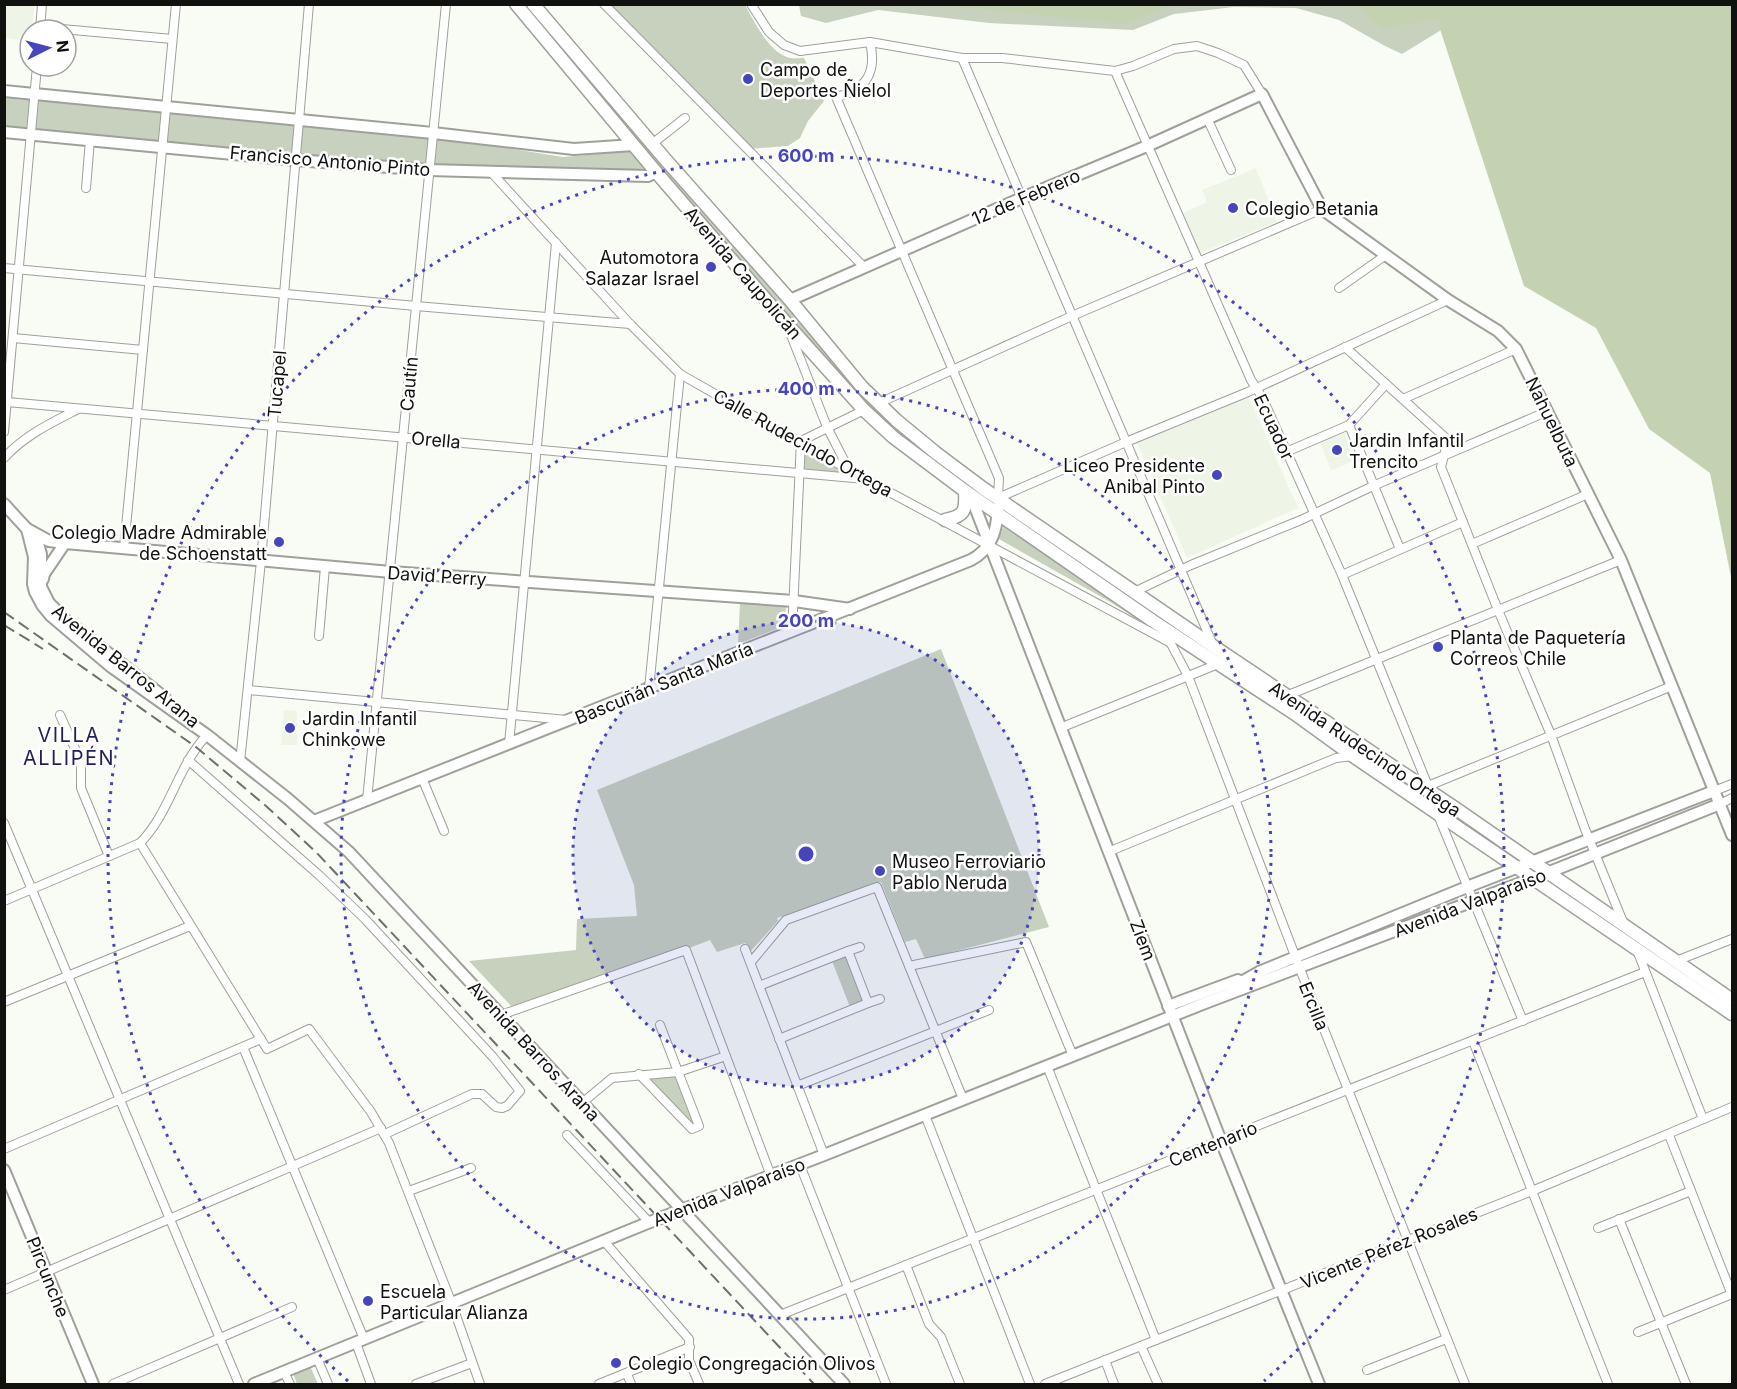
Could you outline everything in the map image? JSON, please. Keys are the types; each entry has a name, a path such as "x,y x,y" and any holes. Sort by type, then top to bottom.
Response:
{"main road":[{"name":"Avenida Caupolicán","path":"516,4 633,146 864,410 893,437 998,514"},
{"name":"Avenida Caupolicán","path":"533,4 655,148 790,300 862,387 896,420 998,498"},
{"path":"633,146 655,148"},
{"path":"730,257 743,247"},
{"path":"755,286 770,298 790,300"},
{"path":"864,410 874,410 896,420"},
{"path":"945,520 959,516 963,512 967,493"},
{"name":"Avenida Rudecindo Ortega","path":"998,498 1286,696 1425,786 1732,1000"},
{"name":"Avenida Rudecindo Ortega","path":"998,514 1732,1014"}],"street":[{"path":"124,548 176,4"},
{"name":"Tucapel","path":"240,762 261,561 309,4"},
{"name":"Cautín","path":"368,800 446,4"},
{"path":"604,4 864,267"},
{"path":"751,4 769,32 789,48 800,51 870,42 962,58 1002,58 1115,71 1174,49 1197,46 1232,58 1244,65 1262,94"},
{"path":"78,32 172,39"},
{"path":"870,42 873,63 866,80 849,94 836,97 999,478 998,514 990,546"},
{"path":"962,58 1213,646"},
{"name":"Ecuador","path":"1115,71 1198,263 1342,575 1425,786"},
{"path":"4,432 7,375 13,334 35,78"},
{"name":"Francisco Antonio Pinto","path":"4,91 574,149 633,146"},
{"name":"12 de Febrero","path":"790,300 1262,94"},
{"name":"Nahuelbuta","path":"1262,94 1322,209 1448,300 1498,331 1516,349 1621,560 1732,835"},
{"path":"655,148 685,118"},
{"path":"1206,118 1231,170"},
{"name":"Francisco Antonio Pinto","path":"4,132 296,160 429,170 648,176 656,172"},
{"path":"86,188 90,140"},
{"name":"Calle Rudecindo Ortega","path":"491,172 630,324 680,374 865,479 1171,643"},
{"path":"879,403 1072,316 1322,209"},
{"path":"509,744 556,243"},
{"path":"1340,288 1386,255"},
{"path":"4,268 630,324"},
{"path":"998,498 1256,388 1448,300"},
{"path":"786,323 827,427 848,469"},
{"path":"4,329 13,334 143,350"},
{"path":"1345,347 1448,440 1441,467 1551,735 1589,839 1625,927"},
{"path":"1402,399 1516,349"},
{"path":"649,689 680,374"},
{"path":"1286,452 1349,424 1386,384"},
{"name":"Orella","path":"7,402 865,479"},
{"path":"5,457 42,427 79,408"},
{"path":"792,632 801,441 864,410"},
{"path":"1134,592 1181,569 1314,514 1443,455 1546,412"},
{"path":"1349,424 1400,549"},
{"path":"4,445 5,457"},
{"name":"Ziem","path":"967,493 990,546 1317,1384"},
{"path":"1472,544 1588,494"},
{"name":"Avenida Barros Arana","path":"4,504 37,540 41,587 49,603 65,619 204,729 207,735"},
{"path":"1342,575 1463,522"},
{"name":"David Perry","path":"27,530 49,541 65,543 325,567 794,602 850,609"},
{"name":"Avenida Barros Arana","path":"27,530 34,557 33,584 46,611 110,666 207,735 349,852 844,1384"},
{"path":"41,587 44,574 65,543"},
{"name":"Bascuñán Santa María","path":"314,821 971,560 983,554 990,546"},
{"path":"1286,696 1621,560"},
{"path":"319,636 325,567"},
{"name":"Ercilla","path":"1164,627 1188,676 1297,962 1465,1384"},
{"path":"1060,728 1218,664"},
{"path":"1425,786 1672,686"},
{"path":"249,690 570,720"},
{"path":"60,715 81,762 81,788 109,856"},
{"path":"4,901 140,843 152,831 188,760 207,735"},
{"path":"1330,761 1332,741"},
{"path":"1108,852 1330,761 1353,756"},
{"path":"4,1290 293,1165 472,1094 482,1094 496,1107 502,1108 507,1106 520,1091 493,1057 364,919 320,876 188,760"},
{"path":"422,778 444,831"},
{"name":"Avenida Valparaíso","path":"1170,1011 1205,1003 1467,887 1732,784"},
{"name":"Avenida Valparaíso","path":"254,1384 650,1222 1074,1056 1259,972 1297,962 1473,902 1732,798"},
{"path":"1436,811 1522,1021"},
{"path":"4,823 239,1384"},
{"path":"140,843 267,1049 309,1029 383,1131 409,1191 480,1384"},
{"path":"751,962 786,920 878,887 963,1099"},
{"path":"4,1002 190,926"},
{"path":"1676,961 1732,939"},
{"path":"909,966 1026,942 1074,1056"},
{"path":"759,986 860,947"},
{"path":"1636,948 1703,1119"},
{"path":"745,949 824,1155"},
{"path":"501,1015 686,950 771,1176"},
{"path":"848,951 868,1003"},
{"name":"Avenida Valparaíso","path":"1205,1003 1259,972"},
{"name":"Centenario","path":"780,1315 1646,972"},
{"path":"779,1039 880,999"},
{"path":"797,1086 988,1010"},
{"path":"639,1074 692,1129 699,1126 660,1024"},
{"path":"4,1149 261,1039"},
{"path":"1473,1041 1608,1384"},
{"path":"243,1047 293,1165 360,1341 371,1384"},
{"path":"582,1103 612,1078 678,1072 726,1056"},
{"path":"1047,1066 1156,1340"},
{"name":"Vicente Pérez Rosales","path":"1045,1384 1532,1191 1732,1107"},
{"path":"925,1115 1030,1384"},
{"path":"567,1135 650,1222"},
{"path":"1638,1332 1732,1294 1669,1135"},
{"path":"800,1165 886,1384"},
{"path":"409,1191 471,1168"},
{"name":"Pircunche","path":"4,1170 93,1384"},
{"path":"1598,1228 1691,1191"},
{"path":"1619,1219 1686,1384"},
{"path":"604,1241 689,1339 689,1360 699,1384"},
{"path":"906,1265 929,1324 941,1337 960,1384"},
{"path":"113,1384 292,1307"},
{"path":"1367,1370 1446,1339"},
{"path":"1141,1346 1158,1384"},
{"path":"599,1384 690,1347"},
{"path":"317,1358 328,1384"},
{"path":"1105,1360 1114,1384"},
{"path":"416,1384 472,1363"},
{"path":"284,1372 290,1384"},
{"path":"627,1374 631,1384"}],"shaded area":[{"path":"4,5 35,5 33,18 18,18 18,40 5,38"},
{"path":"522,5 874,407 917,446 995,502 1518,857 1513,859 971,490 896,435 864,404 696,212"},
{"name":"Campo de Deportes Ñielol","path":"608,5 745,5 763,36 775,50 790,58 804,58 824,101 808,121 800,138 788,146 749,149"},
{"path":"799,5 1482,5 1402,54 1339,20 1296,8 1234,7 1174,14 1133,30 989,23 878,10 826,23 801,16"},
{"path":"4,98 445,138 563,157 634,151 649,167 646,171 410,165 5,129"},
{"name":"Colegio Betania","path":"1256,168 1277,222 1197,254 1181,214 1207,202 1202,190"},
{"name":"Liceo Presidente Anibal Pinto","path":"1248,395 1298,508 1187,558 1136,441"},
{"name":"Jardin Infantil Trencito","path":"1343,430 1356,460 1331,470 1319,440"},
{"path":"805,449 847,472 847,473 804,471"},
{"path":"1004,524 1033,547 1162,629 1165,637 1112,603 999,539"},
{"path":"740,603 786,605 785,623 782,627 738,644"},
{"path":"941,649 1049,927 925,959 916,939 905,942 881,882 777,918 778,921 749,953 745,943 717,952 710,940 660,959 512,1007 469,961 576,950 577,919 637,916 634,885 597,790"},
{"name":"Jardin Infantil Chinkowe","path":"284,710 297,711 297,745 281,745"},
{"path":"846,955 864,1001 850,1007 832,961"},
{"path":"676,1076 694,1122 693,1124 647,1079"},
{"path":"310,1366 318,1384 297,1384 293,1373"}],"green space":[{"path":"1171,4 1125,24 941,5"},
{"path":"1354,5 1732,5 1732,582 1710,473 1649,429 1596,328 1524,286 1437,20 1382,27"}],"railway":[{"path":"4,612 196,747 316,852 814,1384"},
{"path":"4,625 43,649"}],"place":[{"name":"Campo de Deportes Ñielol","path":"748,79"},
{"name":"Colegio Betania","path":"1233,208"},
{"name":"Automotora Salazar Israel","path":"711,267"},
{"name":"Jardin Infantil Trencito","path":"1337,450"},
{"name":"Liceo Presidente Anibal Pinto","path":"1217,475"},
{"name":"Colegio Madre Admirable de Schoenstatt","path":"279,542"},
{"name":"Planta de Paquetería Correos Chile","path":"1438,647"},
{"name":"Jardin Infantil Chinkowe","path":"290,728"},
{"name":"Museo Ferroviario Pablo Neruda","path":"880,871"},
{"name":"Escuela Particular Alianza","path":"368,1301"},
{"name":"Colegio Congregación Olivos","path":"616,1363"}],"district":[{"name":"VILLA ALLIPÉN","path":"69,746"}]}
